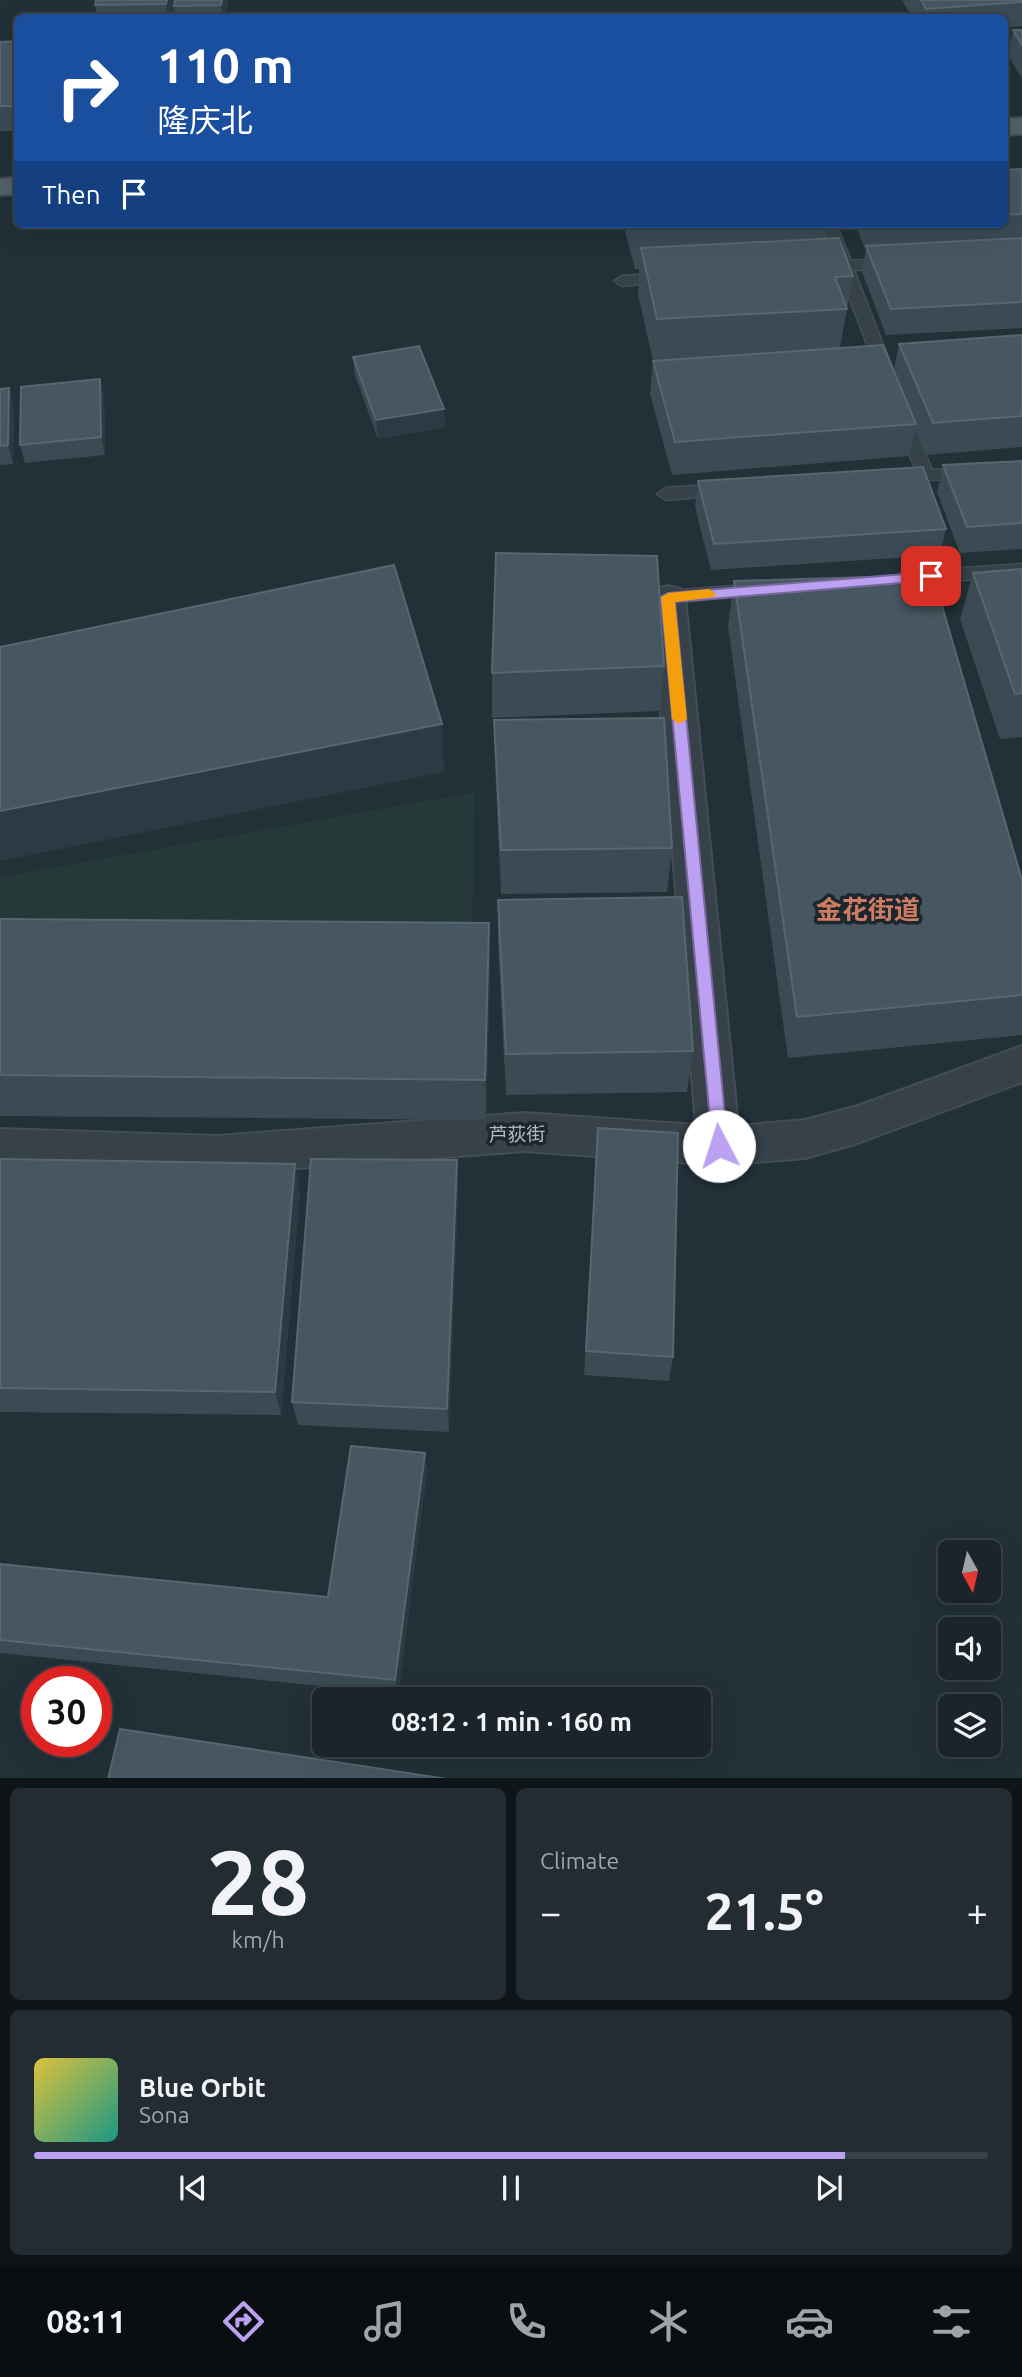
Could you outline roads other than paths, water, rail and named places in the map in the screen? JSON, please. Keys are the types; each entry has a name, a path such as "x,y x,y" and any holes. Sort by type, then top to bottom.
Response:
{"street":[{"path":"668,597 719,1146"},
{"name":"芦荻街","path":"0,1148 217,1155 525,1132 719,1146 805,1139 858,1124 1022,1064"}],"lane":[{"path":"830,228 926,476"},
{"path":"803,268 913,261"},
{"path":"622,281 677,277"},
{"path":"885,479 1022,470"},
{"path":"666,494 734,489"},
{"path":"890,580 1022,570"},
{"path":"668,597 770,589"}],"district":[{"name":"金花街道","path":"868,910"}]}
